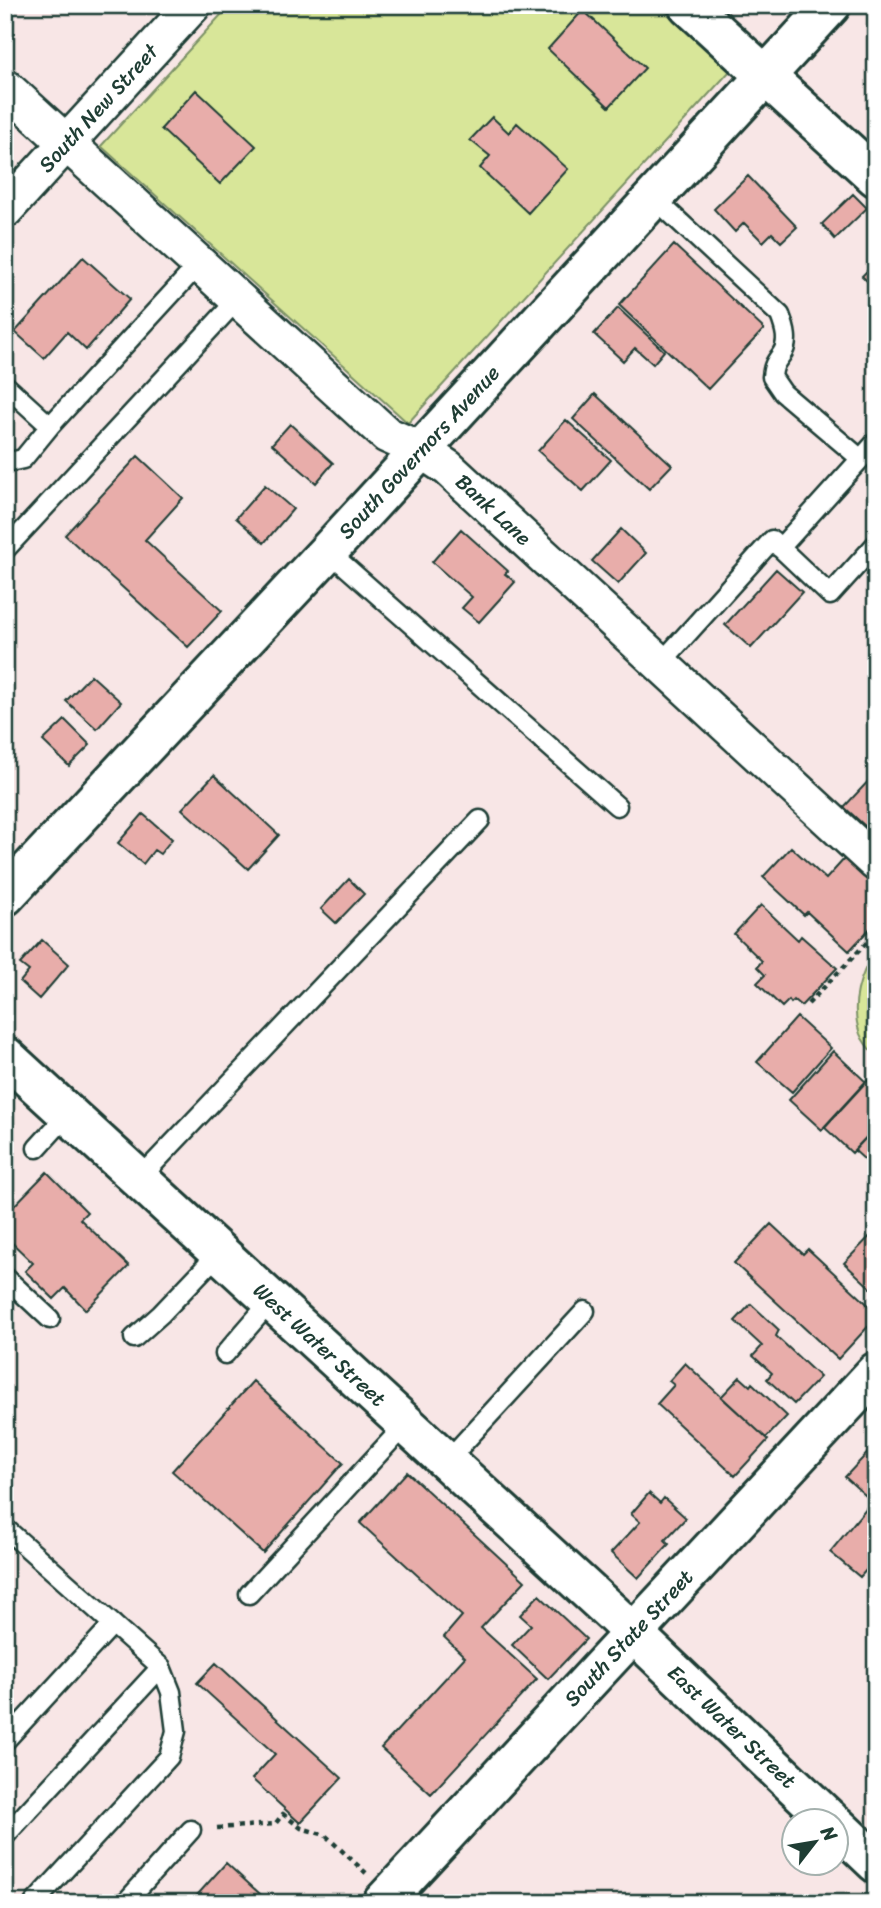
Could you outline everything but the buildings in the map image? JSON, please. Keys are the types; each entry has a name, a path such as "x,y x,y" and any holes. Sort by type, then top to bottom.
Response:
{"main road":[{"path":"688,5 876,177"},
{"name":"South Governors Avenue","path":"5,896 328,551 831,5"},
{"name":"West Water Street","path":"5,1056 633,1633"},
{"name":"South State Street","path":"377,1891 633,1633 876,1372"},
{"name":"East Water Street","path":"633,1633 814,1806"},
{"path":"850,1839 876,1863"}],"street":[{"name":"South New Street","path":"5,210 193,5"},
{"name":"Bank Lane","path":"5,87 387,435 421,450 448,468 876,863"}],"lane":[{"path":"654,198 780,315 786,329 786,344 783,354 774,363 772,377 783,393 860,459"},
{"path":"5,463 23,460 50,426 199,264"},
{"path":"5,550 238,299"},
{"path":"5,385 50,426"},
{"path":"780,548 876,442"},
{"path":"660,664 772,540 830,595 876,544"},
{"path":"328,551 618,806"},
{"path":"139,1179 480,820"},
{"path":"37,1148 68,1114"},
{"path":"134,1338 161,1314 219,1252"},
{"path":"5,1277 50,1319"},
{"path":"225,1354 271,1301"},
{"path":"447,1461 585,1311"},
{"path":"249,1594 406,1424"},
{"path":"8,1537 161,1667 172,1692 176,1731 169,1757 34,1903"},
{"path":"5,1741 113,1624"},
{"path":"5,1836 161,1667"},
{"path":"125,1903 191,1830"}],"path":[{"path":"808,1004 876,933"},
{"path":"217,1828 275,1824 283,1814 301,1828 326,1835 377,1891"}],"green space":[{"path":"230,5 658,5 730,71 408,423 101,146"},
{"path":"876,950 876,1057 861,1037 856,1001 861,980"}]}
